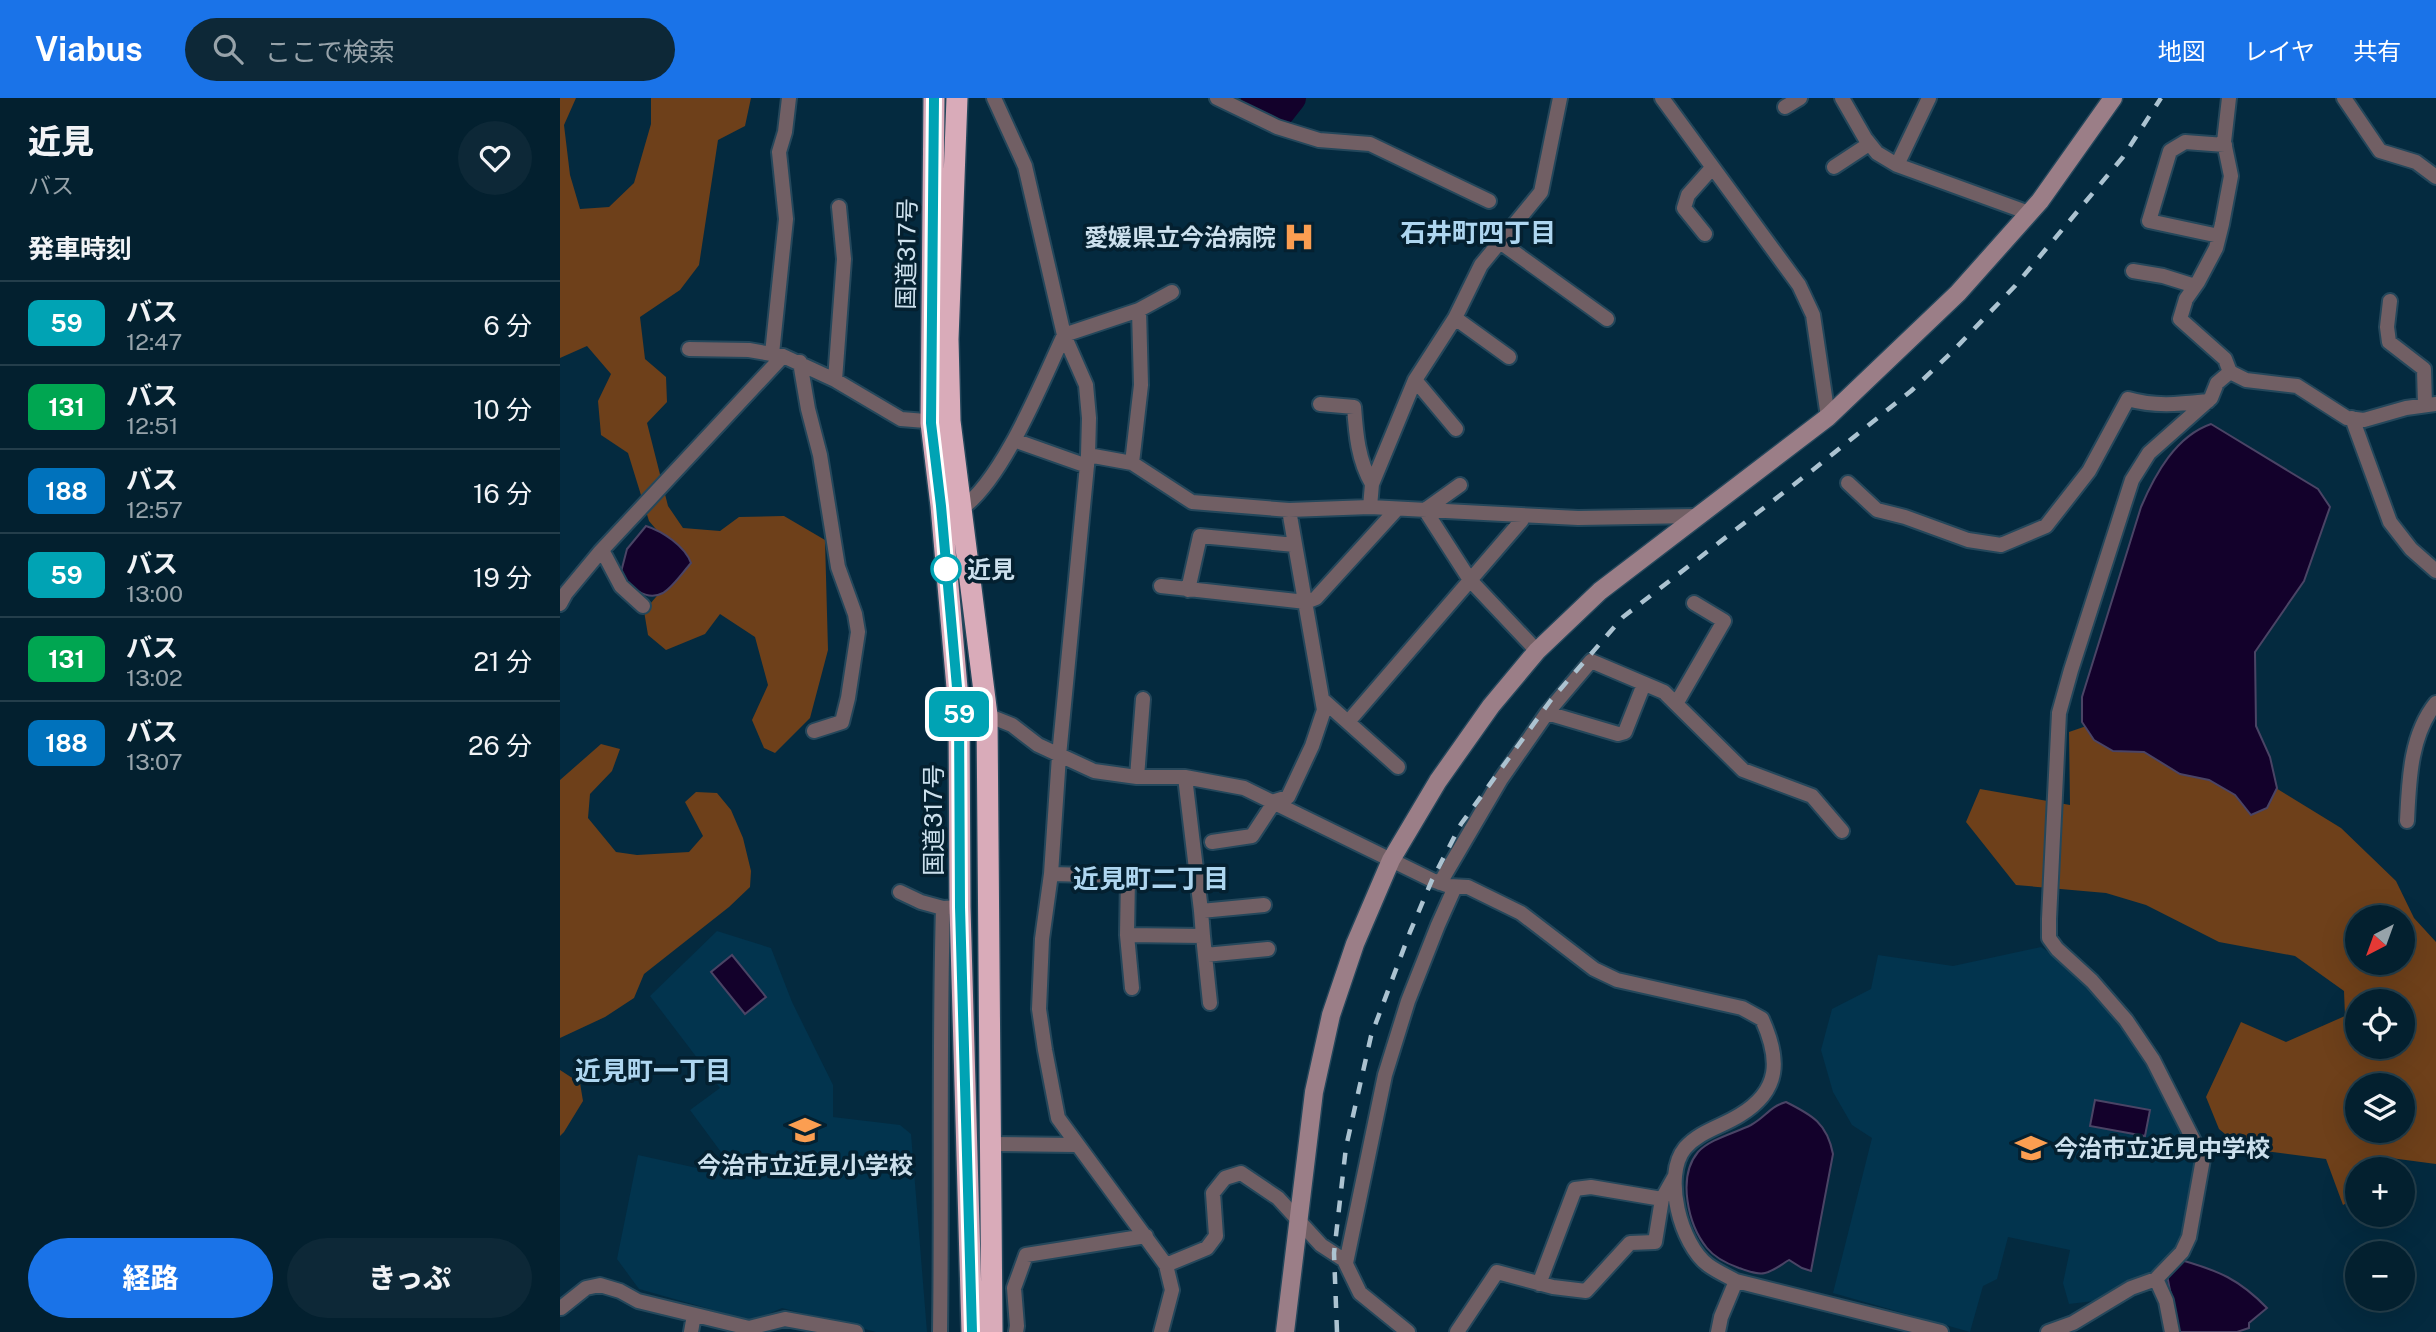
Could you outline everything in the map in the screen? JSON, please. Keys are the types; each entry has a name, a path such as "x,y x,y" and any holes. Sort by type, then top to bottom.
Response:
{"highway":[{"name":"国道317号","path":"934,98 940,422 951,507 986,715 992,1332"},
{"name":"国道317号","path":"940,422 948,339 957,98"},
{"name":"国道317号","path":"951,507 959,710 951,907 972,1332"}],"street":[{"path":"560,604 602,550 777,355 786,219 779,152 785,132 789,98"},
{"path":"994,98 1025,166 1064,335 1086,384 1089,418 1088,460 1059,756 1051,874 1042,939 1039,1009 1058,1118 1166,1265 1172,1290 1161,1332"},
{"path":"1217,98 1287,131 1319,139 1370,144 1489,201"},
{"path":"1370,507 1372,484 1415,380 1455,318 1481,265 1541,192 1560,98"},
{"path":"1661,98 1799,285 1813,315 1828,417"},
{"path":"1785,107 1800,98"},
{"path":"1842,98 1877,153 1897,165 2029,213"},
{"path":"1897,165 1929,98"},
{"path":"1285,1332 1304,1157 1314,1092 1331,1015 1355,944 1391,860 1438,781 1491,706 1537,651 1600,591 1828,417 1958,293 2029,213 2113,98"},
{"path":"2230,98 2225,145 2231,176 2219,236 2216,248 2186,299 2180,319 2225,359 2230,372 2246,380 2297,386 2347,418 2364,420 2431,405 2424,369 2389,342 2387,327 2390,301"},
{"path":"2344,98 2380,151 2416,162 2436,177"},
{"path":"2219,236 2149,222 2171,150 2185,142 2225,145"},
{"path":"1835,167 1870,144"},
{"path":"1705,234 1684,208 1688,195 1712,168"},
{"path":"835,380 844,259 839,207"},
{"path":"1500,242 1607,319"},
{"path":"2133,271 2163,276 2195,286"},
{"path":"951,507 980,494 1014,440 1064,335 1139,310 1172,292"},
{"path":"1132,463 1141,385 1139,310"},
{"path":"1455,318 1508,357"},
{"path":"689,349 749,350 777,355 800,362 835,380 901,419 940,422"},
{"path":"800,362 820,455 838,567 855,614 858,632 842,722 814,731"},
{"path":"2048,1332 2073,1323 2131,1288 2156,1279 2182,1252 2189,1237 2203,1159 2153,1060 2126,1020 2092,981 2057,950 2049,938 2059,713 2132,480 2149,453 2208,401 2217,383 2230,372"},
{"path":"1415,380 1456,429"},
{"path":"1848,484 1877,510 1905,517 1968,540 2001,545 2046,526 2089,471 2128,399 2145,404 2168,405 2208,401"},
{"path":"1321,404 1354,408 1357,442 1364,471 1372,484"},
{"path":"2352,418 2390,522 2411,549 2436,571"},
{"path":"1014,440 1088,460 1132,463 1192,502 1289,509 1370,507 1578,518 1696,516"},
{"path":"1425,510 1460,485"},
{"path":"1212,842 1252,836 1275,802 1288,797 1312,746 1324,710 1289,509"},
{"path":"1161,586 1306,602 1317,598 1397,509"},
{"path":"1425,510 1470,580 1537,651"},
{"path":"1348,722 1522,520"},
{"path":"1188,590 1200,536 1295,545"},
{"path":"602,550 621,586 643,606"},
{"path":"1676,704 1724,621 1694,603"},
{"path":"1440,883 1501,779 1547,713 1591,661 1664,692 1743,769 1812,796 1842,831"},
{"path":"1547,713 1618,734 1625,732 1644,684"},
{"path":"1137,777 1143,699"},
{"path":"1323,700 1398,767"},
{"path":"2407,821 2409,776 2419,735 2436,703"},
{"path":"986,715 1012,725 1038,745 1094,771 1137,777 1185,777 1244,788 1440,883 1468,887 1521,912 1594,969 1617,980 1742,1008 1762,1019 1776,1058 1771,1080 1760,1100 1740,1116 1698,1136 1683,1151 1675,1176 1662,1199 1655,1242 1630,1243 1586,1292 1539,1284 1497,1272 1457,1332"},
{"path":"1185,777 1210,1003"},
{"path":"1051,874 1128,876 1127,935 1132,988"},
{"path":"1346,1263 1385,1075 1408,1000 1455,887"},
{"path":"900,892 933,907 951,907 939,1025 940,1332"},
{"path":"1201,911 1264,905"},
{"path":"1127,935 1203,936"},
{"path":"1205,955 1268,949"},
{"path":"990,1144 1076,1144"},
{"path":"1166,1265 1208,1248 1216,1236 1213,1193 1225,1178 1241,1174 1278,1198 1321,1245 1346,1263 1360,1293 1408,1332"},
{"path":"1675,1176 1681,1227 1692,1248 1707,1265 1736,1281 1941,1332"},
{"path":"1539,1284 1575,1189 1591,1187 1662,1199"},
{"path":"1016,1332 1014,1289 1026,1255 1146,1236"},
{"path":"2156,1279 2166,1300 2172,1332"},
{"path":"1718,1332 1721,1317 1736,1281"},
{"path":"561,1308 586,1288 600,1285 620,1291 638,1301 749,1328 785,1319 856,1332"},
{"path":"941,1297 947,1332"},
{"path":"691,1332 694,1315"}],"shaded area":[{"path":"560,98 576,98 564,125 570,175 580,209 609,207 634,183 651,124 651,98 751,98 745,126 718,140 699,265 680,290 640,317 645,359 666,377 667,402 647,423 668,506 683,528 720,531 739,517 784,516 825,540 828,650 810,718 775,753 764,748 752,720 768,685 755,637 720,614 705,634 666,650 648,635 644,611 685,563 649,521 628,453 601,435 598,401 611,374 587,346 560,358"},
{"path":"2211,424 2318,489 2330,507 2304,581 2255,652 2256,726 2270,757 2277,788 2267,808 2251,815 2235,795 2209,780 2180,774 2144,752 2113,751 2094,740 2082,722 2082,697 2141,507 2160,469 2177,447 2187,437"},
{"path":"646,526 672,540 684,551 691,563 663,593 650,596 639,592 621,572 627,549"},
{"path":"2101,721 2258,777 2341,828 2396,881 2408,905 2345,905 2345,975 2415,975 2415,919 2436,942 2436,1164 2415,1161 2415,1157 2345,1157 2343,1205 2326,1159 2242,1148 2219,1129 2206,1097 2241,1022 2286,1042 2345,1016 2344,991 2295,956 2219,942 2146,905 2106,893 2016,885 1966,822 1980,789 2070,805 2069,732"},
{"path":"601,744 620,749 612,771 590,794 588,818 616,852 637,855 689,852 703,836 685,802 696,792 717,793 731,810 743,838 751,871 750,887 729,907 644,974 634,998 605,1017 560,1038 560,780"},
{"name":"今治市立近見小学校","path":"717,931 771,948 792,1002 833,1085 833,1117 900,1125 911,1134 927,1332 876,1332 782,1308 752,1321 639,1289 617,1259 638,1155 715,1172 721,1152 690,1110 720,1088 650,996"},
{"name":"今治市立近見中学校","path":"2041,947 2060,959 2128,1032 2198,1158 2181,1246 2151,1276 2094,1301 2069,1304 2063,1283 2070,1250 2008,1237 1997,1279 1983,1286 1970,1332 1833,1293 1872,1138 1852,1125 1833,1092 1821,1050 1832,1009 1871,989 1878,955 1953,966"},
{"path":"732,955 766,997 745,1014 711,972"},
{"path":"560,1070 580,1083 583,1101 560,1136"},
{"path":"2095,1100 2150,1110 2145,1136 2090,1126"},
{"path":"1786,1102 1817,1121 1827,1135 1833,1154 1811,1271 1789,1260 1768,1272 1756,1273 1718,1258 1700,1238 1690,1214 1688,1174 1692,1162 1703,1147 1751,1125"},
{"path":"2181,1260 2228,1277 2267,1308 2249,1323 2249,1328 2237,1332 2178,1332 2167,1275"}],"waterway":[{"path":"1255,98 1281,112 1292,98"}],"railway":[{"path":"1337,1332 1334,1253 1346,1147 1371,1036 1432,880 1461,824 1551,700 1623,617 1911,391 1951,353 2015,286 2123,157 2161,98"}],"bus line":[{"name":"59","path":"934,98 931,423 959,710 960,907 972,1332"}],"place":[{"name":"愛媛県立今治病院","path":"1299,237"},
{"name":"近見","path":"946,569"},
{"name":"今治市立近見小学校","path":"805,1130"},
{"name":"今治市立近見中学校","path":"2031,1148"}],"district":[{"name":"石井町四丁目","path":"1478,232"},
{"name":"近見町二丁目","path":"1151,878"},
{"name":"近見町一丁目","path":"653,1070"}]}
